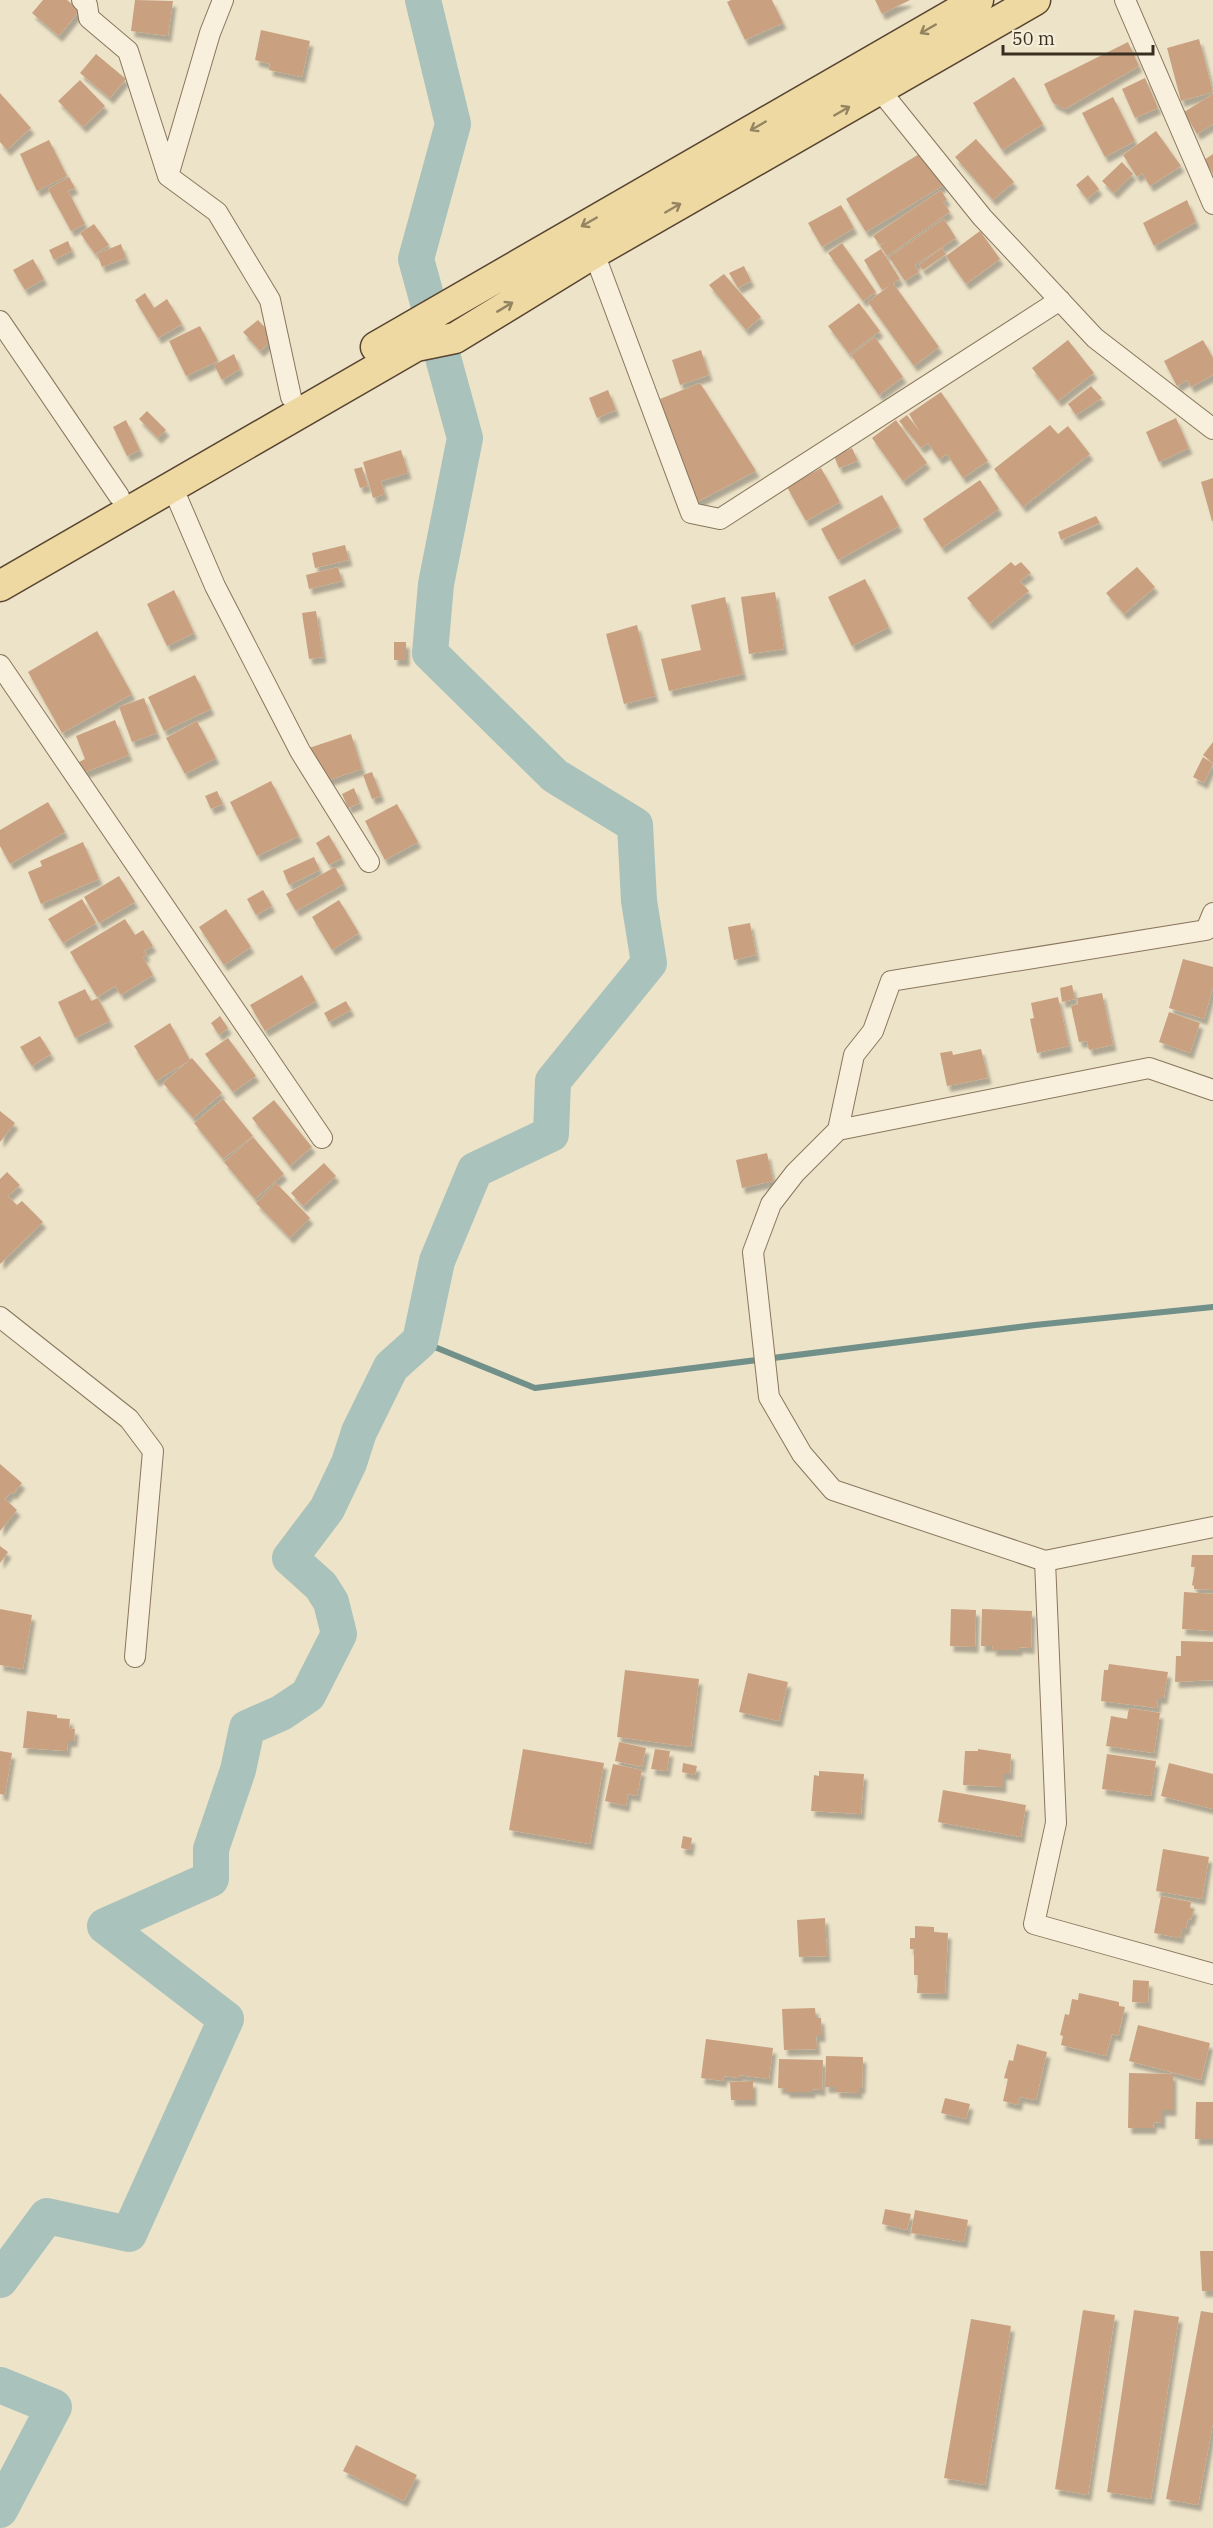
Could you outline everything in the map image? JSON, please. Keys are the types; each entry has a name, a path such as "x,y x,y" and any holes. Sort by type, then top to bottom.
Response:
{"main road":[{"path":"0,566 448,303 978,0"},
{"path":"0,586 416,346 455,338 594,253 1035,0"}],"street":[{"path":"82,0 87,5 89,18 128,51 168,176 217,213 270,300 291,397"},
{"path":"168,176 210,33 223,0"},
{"path":"1125,0 1213,204"},
{"path":"879,89 982,217 1095,338 1213,429"},
{"path":"594,253 691,513 720,519 1060,300"},
{"path":"0,321 118,496"},
{"path":"172,486 215,586 300,751 369,862"},
{"path":"0,665 322,1138"},
{"path":"1211,926 891,981 873,1030 854,1055 838,1130 795,1173 771,1204 753,1252 769,1397 802,1454 833,1490 1045,1561 1213,1527"},
{"path":"838,1130 1149,1068 1213,1090"},
{"path":"0,1317 129,1419 153,1451 135,1657"},
{"path":"1045,1561 1056,1823 1034,1924 1213,1974"}],"building":[{"path":"43,0 67,0 80,10 59,36 32,13"},
{"path":"135,0 173,1 168,36 131,31"},
{"path":"731,0 772,0 783,23 745,40 727,2"},
{"path":"875,0 910,0 882,14"},
{"path":"261,30 310,41 302,77 269,70 270,64 255,60"},
{"path":"1199,39 1213,92 1181,101 1167,48"},
{"path":"1128,42 1139,66 1065,109 1053,103 1044,84"},
{"path":"96,54 126,79 110,98 80,73"},
{"path":"1014,77 1043,124 1002,150 973,103"},
{"path":"1145,78 1158,108 1135,118 1122,89"},
{"path":"80,80 105,106 83,127 58,101"},
{"path":"0,93 31,128 7,150 0,142"},
{"path":"1213,94 1213,124 1197,134 1184,112"},
{"path":"1113,97 1135,141 1105,157 1082,113"},
{"path":"1156,131 1181,166 1150,186 1142,173 1137,177 1123,155"},
{"path":"976,139 1014,182 993,200 955,157"},
{"path":"49,140 67,176 37,191 20,154"},
{"path":"924,151 944,185 866,232 846,199"},
{"path":"1213,154 1213,174 1204,160"},
{"path":"1122,162 1133,174 1114,193 1102,181"},
{"path":"1088,175 1099,189 1087,199 1076,185"},
{"path":"69,177 75,188 68,191 85,224 71,231 48,189"},
{"path":"941,190 947,200 943,202 950,212 887,256 880,246 887,240 880,245 873,236"},
{"path":"1187,200 1196,222 1154,246 1143,223"},
{"path":"841,205 854,228 822,247 808,223"},
{"path":"944,219 956,238 915,265 919,272 905,281 889,257"},
{"path":"94,224 109,245 95,254 80,233"},
{"path":"980,231 1000,259 966,284 946,256"},
{"path":"68,241 72,251 54,260 49,250"},
{"path":"842,243 876,292 863,301 828,253"},
{"path":"121,244 126,258 102,267 97,254"},
{"path":"942,248 946,254 923,270 919,265"},
{"path":"881,249 900,279 882,290 864,260"},
{"path":"33,259 44,279 25,290 13,270"},
{"path":"744,266 751,281 738,288 729,273"},
{"path":"724,274 761,317 746,330 709,285"},
{"path":"893,283 939,347 914,366 868,302"},
{"path":"145,293 154,308 167,299 182,324 158,338 135,300"},
{"path":"859,303 880,331 849,354 828,326"},
{"path":"258,320 275,338 260,351 243,332"},
{"path":"200,326 218,361 186,376 169,341"},
{"path":"875,337 903,377 879,395 851,355"},
{"path":"1068,340 1094,373 1058,401 1032,368"},
{"path":"1203,340 1213,358 1213,375 1191,387 1187,380 1177,386 1164,361"},
{"path":"701,350 709,375 680,385 672,360"},
{"path":"234,354 240,369 222,380 214,365"},
{"path":"700,383 756,471 693,504 660,399"},
{"path":"1091,386 1102,398 1076,415 1068,404"},
{"path":"608,390 616,410 597,418 589,398"},
{"path":"941,392 988,461 963,478 947,454 939,459 928,443 921,448 899,421 907,415 920,432 909,414"},
{"path":"147,411 166,430 158,438 139,419"},
{"path":"1176,418 1189,448 1159,462 1146,432"},
{"path":"126,420 140,450 127,456 113,427"},
{"path":"896,420 927,463 903,481 872,438"},
{"path":"1050,425 1058,434 1068,426 1090,454 1023,507 994,469"},
{"path":"852,448 858,461 839,468 834,456"},
{"path":"401,450 408,473 381,481 385,494 373,498 363,462"},
{"path":"362,467 368,486 360,488 354,469"},
{"path":"821,468 840,502 806,521 787,487"},
{"path":"1213,478 1213,521 1212,521 1201,482"},
{"path":"980,480 999,509 942,548 923,519"},
{"path":"882,495 899,526 838,560 821,529"},
{"path":"1096,516 1100,523 1061,540 1058,532"},
{"path":"345,545 349,560 315,568 312,553"},
{"path":"1011,562 1015,566 1021,562 1031,573 1020,581 1029,591 989,624 967,598"},
{"path":"338,567 342,581 309,589 306,575"},
{"path":"1137,567 1155,587 1124,614 1106,593"},
{"path":"865,579 889,627 852,646 828,597"},
{"path":"174,590 194,633 167,646 147,604"},
{"path":"775,592 784,649 749,654 741,597"},
{"path":"725,597 743,674 669,691 661,659 701,650 691,605"},
{"path":"316,611 323,657 309,659 302,613"},
{"path":"637,625 655,696 624,704 606,634"},
{"path":"97,631 132,694 62,733 28,672"},
{"path":"394,642 406,642 406,660 394,660"},
{"path":"195,675 211,709 164,731 148,697"},
{"path":"144,698 157,733 132,742 119,707"},
{"path":"115,720 129,755 83,773 79,762 85,759 76,736"},
{"path":"197,721 216,758 185,774 166,738"},
{"path":"351,734 362,769 320,783 309,748"},
{"path":"1213,742 1213,763 1203,755"},
{"path":"1203,757 1213,764 1204,783 1193,777"},
{"path":"372,772 381,796 372,799 363,775"},
{"path":"271,781 299,836 257,856 230,802"},
{"path":"354,788 360,803 348,808 342,794"},
{"path":"217,791 223,804 211,809 205,796"},
{"path":"48,802 65,832 10,864 0,846 0,830"},
{"path":"397,804 418,842 385,860 365,821"},
{"path":"329,835 342,858 329,865 316,843"},
{"path":"83,842 99,879 41,904 28,872 42,866 40,861"},
{"path":"314,857 320,870 289,885 283,871"},
{"path":"335,867 344,884 296,911 286,894"},
{"path":"119,876 135,902 99,923 84,897"},
{"path":"263,890 272,906 256,915 247,899"},
{"path":"82,899 96,923 63,943 48,919"},
{"path":"339,900 359,933 332,950 312,917"},
{"path":"226,909 251,947 224,965 199,927"},
{"path":"125,919 135,935 143,930 153,946 144,951 147,955 143,957 153,975 121,995 115,986 97,997 70,952"},
{"path":"750,923 756,955 734,960 728,927"},
{"path":"1183,959 1213,967 1213,987 1204,1019 1169,1008"},
{"path":"302,975 316,1001 265,1031 250,1005"},
{"path":"1072,985 1075,999 1062,1002 1060,988"},
{"path":"85,989 91,1001 98,998 110,1021 75,1038 58,1002"},
{"path":"1102,993 1113,1045 1089,1050 1087,1041 1079,1042 1071,1006 1078,1004 1077,998"},
{"path":"1058,997 1069,1046 1037,1053 1030,1019 1034,1018 1031,1003"},
{"path":"346,1001 351,1010 329,1022 324,1013"},
{"path":"1169,1012 1200,1023 1190,1053 1159,1042"},
{"path":"220,1016 228,1028 219,1035 211,1023"},
{"path":"170,1023 190,1060 156,1081 134,1046"},
{"path":"40,1036 51,1054 32,1066 20,1047"},
{"path":"228,1038 256,1076 233,1092 205,1054"},
{"path":"981,1049 988,1078 947,1086 940,1053 952,1051 953,1055"},
{"path":"192,1058 222,1093 193,1118 163,1083"},
{"path":"223,1099 253,1136 223,1159 194,1123"},
{"path":"274,1100 312,1147 290,1166 252,1118"},
{"path":"0,1111 15,1123 0,1142"},
{"path":"253,1137 284,1174 255,1199 224,1162"},
{"path":"767,1153 773,1181 742,1188 736,1160"},
{"path":"324,1163 336,1176 303,1206 291,1193"},
{"path":"7,1172 20,1185 8,1196 17,1205 22,1201 43,1222 0,1264 0,1179"},
{"path":"276,1183 310,1218 290,1238 256,1203"},
{"path":"0,1464 22,1483 13,1494 11,1492 5,1499 17,1510 0,1531"},
{"path":"0,1546 8,1552 0,1563"},
{"path":"1192,1555 1213,1555 1213,1590 1194,1589 1192,1585 1195,1567 1191,1567"},
{"path":"1184,1592 1213,1594 1213,1631 1182,1629"},
{"path":"0,1609 32,1615 23,1669 0,1665"},
{"path":"951,1609 976,1610 975,1647 950,1646"},
{"path":"982,1609 1032,1611 1031,1648 992,1650 993,1646 981,1646"},
{"path":"1181,1641 1213,1642 1213,1680 1175,1682 1176,1656 1181,1656"},
{"path":"1109,1664 1168,1672 1164,1698 1158,1698 1157,1708 1101,1701 1104,1670 1108,1670"},
{"path":"625,1670 699,1679 691,1747 617,1737"},
{"path":"748,1673 788,1682 779,1721 739,1712"},
{"path":"1129,1708 1160,1713 1154,1753 1106,1746 1111,1716 1127,1719"},
{"path":"27,1711 70,1719 69,1728 75,1729 74,1741 68,1741 67,1751 23,1748"},
{"path":"619,1742 646,1748 642,1767 615,1761"},
{"path":"523,1749 604,1763 590,1844 509,1830"},
{"path":"655,1749 670,1751 667,1771 651,1769"},
{"path":"978,1749 1011,1754 1010,1774 1003,1774 1003,1787 963,1785 965,1751 978,1751"},
{"path":"0,1751 12,1753 5,1795 0,1794"},
{"path":"1107,1754 1156,1761 1151,1796 1102,1789"},
{"path":"683,1763 697,1766 695,1775 682,1772"},
{"path":"1169,1763 1213,1774 1213,1809 1161,1796"},
{"path":"613,1764 642,1770 637,1796 628,1794 626,1806 605,1801"},
{"path":"819,1771 864,1774 861,1814 811,1811 814,1775 819,1776"},
{"path":"943,1790 1026,1805 1021,1837 938,1822"},
{"path":"683,1836 692,1838 690,1850 681,1848"},
{"path":"1163,1849 1209,1857 1202,1899 1156,1891"},
{"path":"1161,1896 1191,1902 1190,1908 1194,1909 1191,1920 1188,1919 1186,1929 1182,1929 1180,1938 1154,1933"},
{"path":"825,1918 827,1956 799,1957 797,1920"},
{"path":"915,1926 934,1927 934,1932 948,1933 945,1994 917,1993 918,1975 914,1975 914,1949 910,1949 910,1938 915,1938"},
{"path":"1133,1980 1149,1981 1148,2003 1132,2002"},
{"path":"1079,1993 1119,2002 1119,2006 1125,2007 1118,2036 1112,2034 1106,2056 1061,2045 1063,2036 1060,2035 1065,2014 1069,2015 1072,1999 1078,2000"},
{"path":"815,2008 816,2018 821,2018 822,2036 816,2036 817,2049 784,2050 782,2009"},
{"path":"1138,2025 1210,2043 1201,2080 1129,2061"},
{"path":"706,2039 773,2048 769,2079 739,2075 739,2078 724,2076 723,2081 701,2078"},
{"path":"1017,2044 1047,2052 1036,2100 1020,2097 1018,2105 1003,2101 1008,2079 1004,2078 1009,2060 1013,2061"},
{"path":"826,2056 863,2057 862,2088 859,2088 859,2093 836,2092 836,2087 825,2087"},
{"path":"779,2059 823,2060 822,2090 786,2092 786,2089 778,2088"},
{"path":"1129,2073 1173,2074 1173,2110 1162,2110 1162,2123 1154,2122 1153,2128 1128,2128"},
{"path":"753,2081 753,2100 731,2100 730,2082"},
{"path":"945,2098 970,2104 966,2119 941,2113"},
{"path":"1196,2102 1213,2102 1213,2139 1195,2139"},
{"path":"885,2209 911,2214 907,2230 882,2224"},
{"path":"915,2210 968,2220 964,2242 911,2233"},
{"path":"1200,2251 1213,2251 1213,2291 1202,2291"},
{"path":"1083,2310 1115,2315 1088,2495 1055,2489"},
{"path":"1134,2310 1179,2317 1151,2499 1107,2492"},
{"path":"1201,2311 1213,2313 1213,2423 1198,2505 1166,2499"},
{"path":"971,2319 1011,2326 985,2485 944,2478"},
{"path":"356,2445 417,2475 404,2501 343,2471"}],"waterway":[{"path":"0,2280 47,2216 129,2234 226,2019 105,1926 211,1879 211,1849 238,1770 247,1728 281,1713 308,1695 339,1634 331,1602 321,1586 290,1558 327,1509 349,1463 359,1432 391,1367 420,1341 437,1261 475,1170 551,1134 553,1081 649,963 639,901 635,825 555,776 430,653 436,584 465,438 416,259 453,124 423,0"},
{"path":"420,1341 535,1388 1035,1325 1213,1307"},
{"path":"0,2385 54,2407 0,2510"}]}
